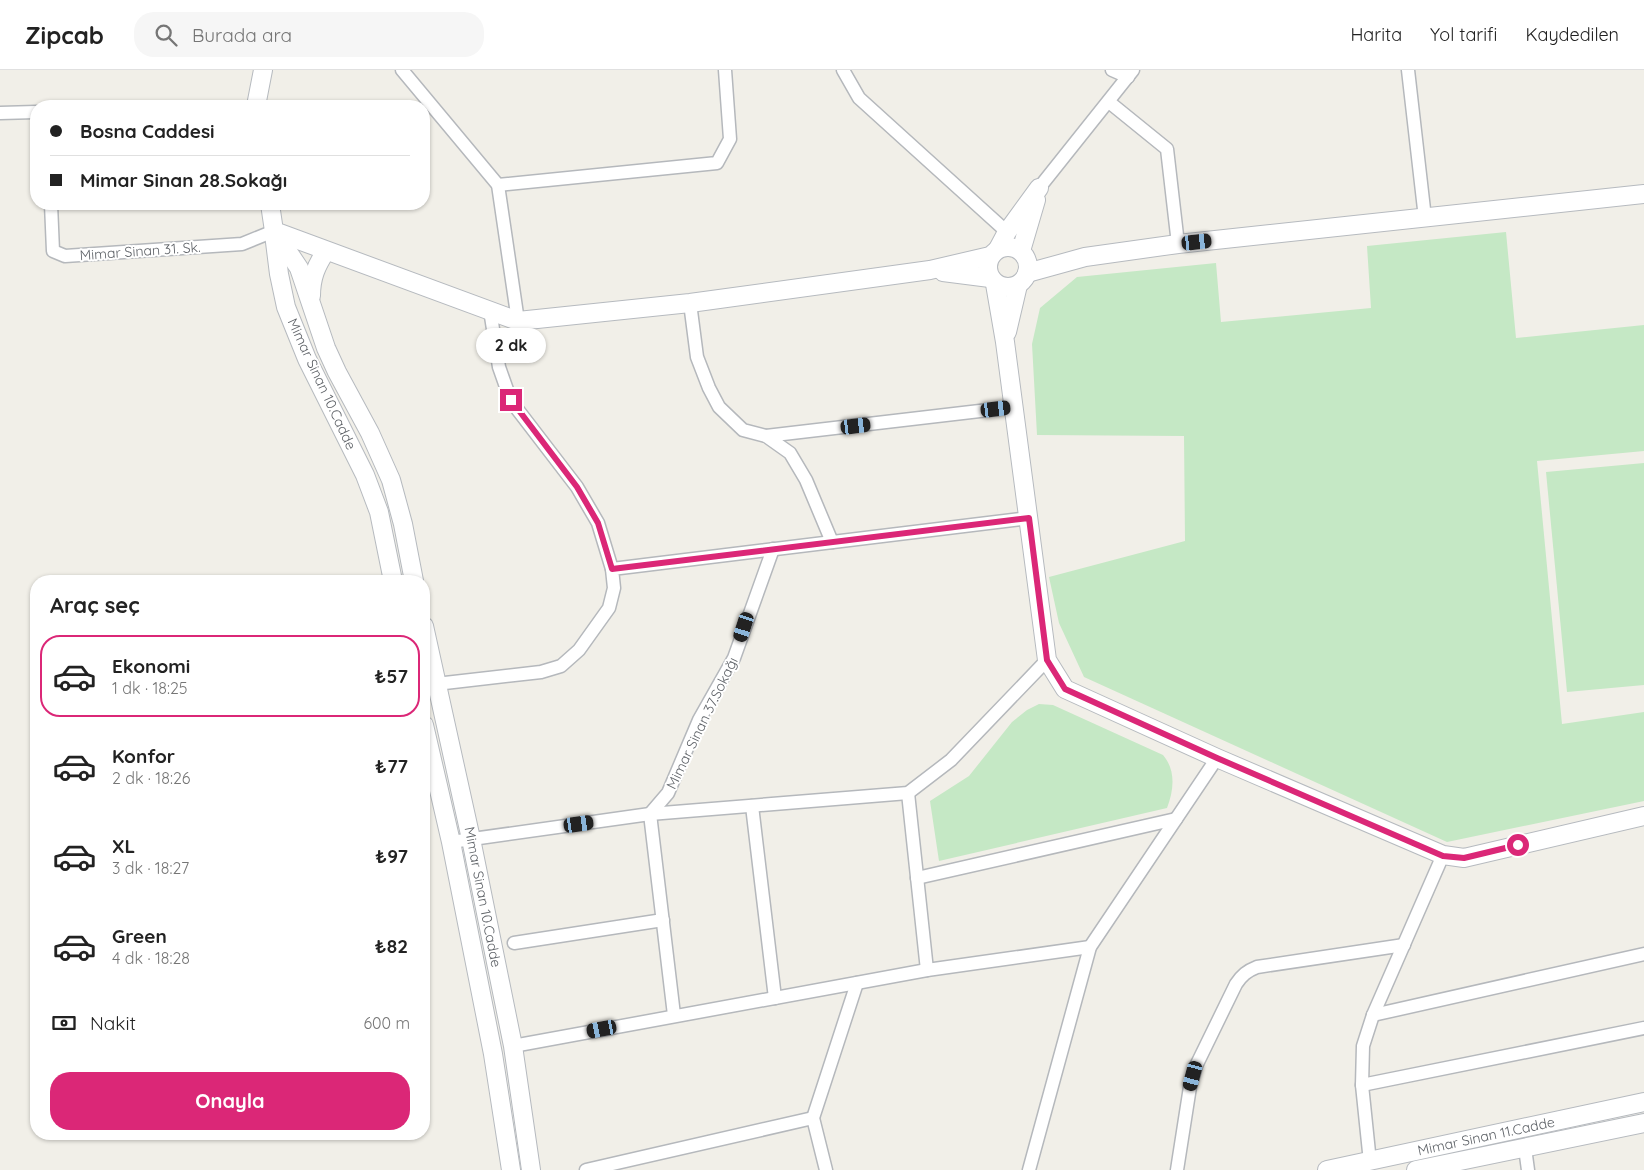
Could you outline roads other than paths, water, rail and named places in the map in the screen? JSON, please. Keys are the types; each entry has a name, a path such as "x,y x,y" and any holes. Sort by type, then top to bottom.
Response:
{"street":[{"path":"257,100 262,70"},
{"path":"402,70 427,100"},
{"path":"498,185 717,163 730,139 725,70"},
{"path":"843,70 859,98 1007,232"},
{"path":"1112,70 1130,73 1109,102 1039,188 1007,232 987,267 993,281 1005,342 1047,660 1065,689 1217,758 1443,856 1464,858 1644,816"},
{"path":"1408,70 1425,218"},
{"path":"1109,102 1167,149 1178,244"},
{"path":"430,104 498,185 518,321"},
{"path":"0,113 30,112"},
{"path":"1005,342 1039,188"},
{"path":"1023,266 1178,244 1644,194"},
{"name":"Mimar Sinan 31. Sk.","path":"51,210 53,250 65,256 242,244 274,231"},
{"path":"271,210 274,231 518,321 690,303 930,270 1010,247 1023,266"},
{"name":"Mimar Sinan 10.Cadde","path":"274,231 299,268 326,348 370,433 390,480 413,575"},
{"name":"Mimar Sinan 10.Cadde","path":"274,231 279,274 286,307 307,359 365,475 379,512 392,575"},
{"path":"311,307 311,283 314,269 326,250"},
{"path":"930,270 993,281 1002,287 1010,288 1023,266"},
{"path":"690,303 697,357 709,388 719,407 743,430 766,436 790,453 806,480 832,542"},
{"path":"436,684 541,672 561,666 579,650 609,608 614,588 612,569 598,523 577,487 511,400 499,367 490,310"},
{"path":"766,436 1014,407"},
{"path":"612,569 1029,518"},
{"name":"Mimar Sinan 37.Sokağı","path":"650,814 668,793 699,720 734,658 773,549"},
{"name":"Mimar Sinan 10.Cadde","path":"430,655 471,839 513,1046 531,1170"},
{"path":"451,842 650,814 908,793 951,760 1047,660"},
{"name":"Mimar Sinan 10.Cadde","path":"430,751 451,842 493,1054 511,1170"},
{"path":"1029,1170 1090,947 1217,758"},
{"path":"908,793 927,970"},
{"path":"752,806 775,998"},
{"path":"650,814 674,1015"},
{"path":"917,878 1176,818"},
{"path":"1370,1162 1362,1085 1363,1046 1373,1015 1443,856"},
{"path":"514,943 663,920"},
{"path":"1177,1170 1190,1087 1196,1066 1242,975 1257,967 1404,945"},
{"path":"513,1046 927,970 1090,947"},
{"path":"1373,1015 1644,954"},
{"path":"826,1170 813,1118 857,983"},
{"path":"1362,1085 1644,1028"},
{"name":"Mimar Sinan 11.Cadde","path":"1327,1170 1644,1102"},
{"path":"586,1170 813,1118"},
{"name":"Mimar Sinan 11.Cadde","path":"1416,1170 1644,1123"},
{"path":"1525,1148 1528,1170"}]}
